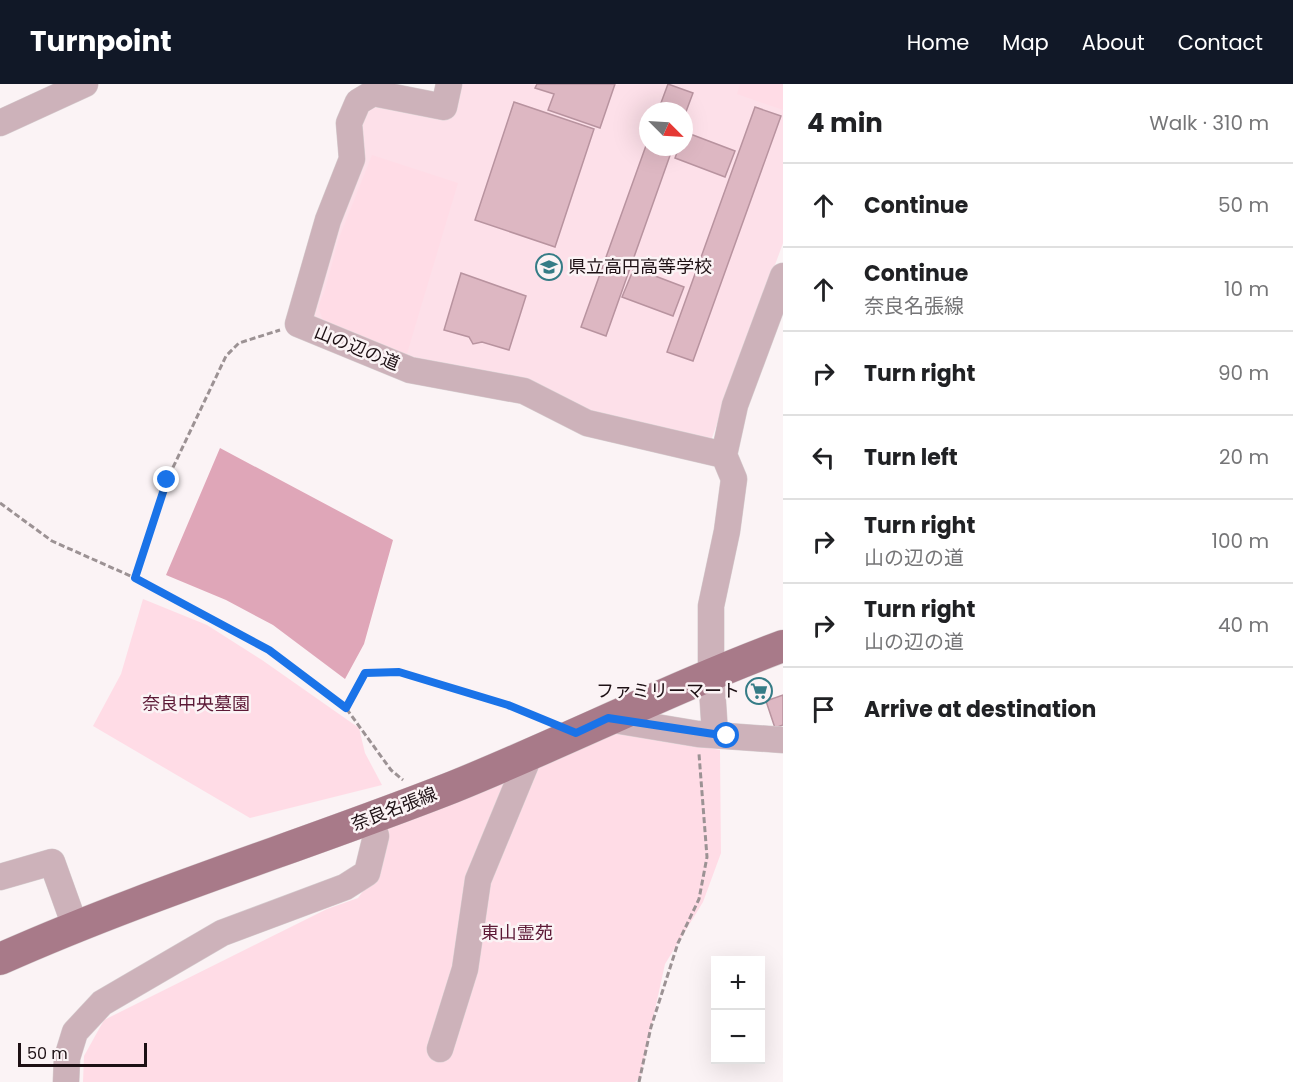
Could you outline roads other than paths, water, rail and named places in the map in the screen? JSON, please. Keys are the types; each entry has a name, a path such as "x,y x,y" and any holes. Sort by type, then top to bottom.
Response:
{"main road":[{"name":"奈良名張線","path":"0,959 75,926 371,819 530,754 711,673 783,646"}],"street":[{"path":"0,123 85,84"},
{"name":"山の辺の道","path":"449,84 444,107 373,93 358,102 349,123 352,159 328,220 298,324 410,370 524,391 587,423 724,455"},
{"path":"707,734 711,673 711,606 727,531 734,479 724,455 735,405 783,276"},
{"path":"608,718 707,734 783,740"},
{"path":"440,1049 465,969 478,880 530,754"},
{"path":"66,1082 66,1058 75,1032 102,1003 222,933 345,887 367,873 375,836 371,819"},
{"path":"0,877 51,862 75,926"}],"place":[{"name":"県立高円高等学校","path":"549,267"},
{"name":"ファミリーマート","path":"759,691"}],"park label":[{"name":"奈良中央墓園","path":"196,704"},
{"name":"東山霊苑","path":"517,933"}]}
